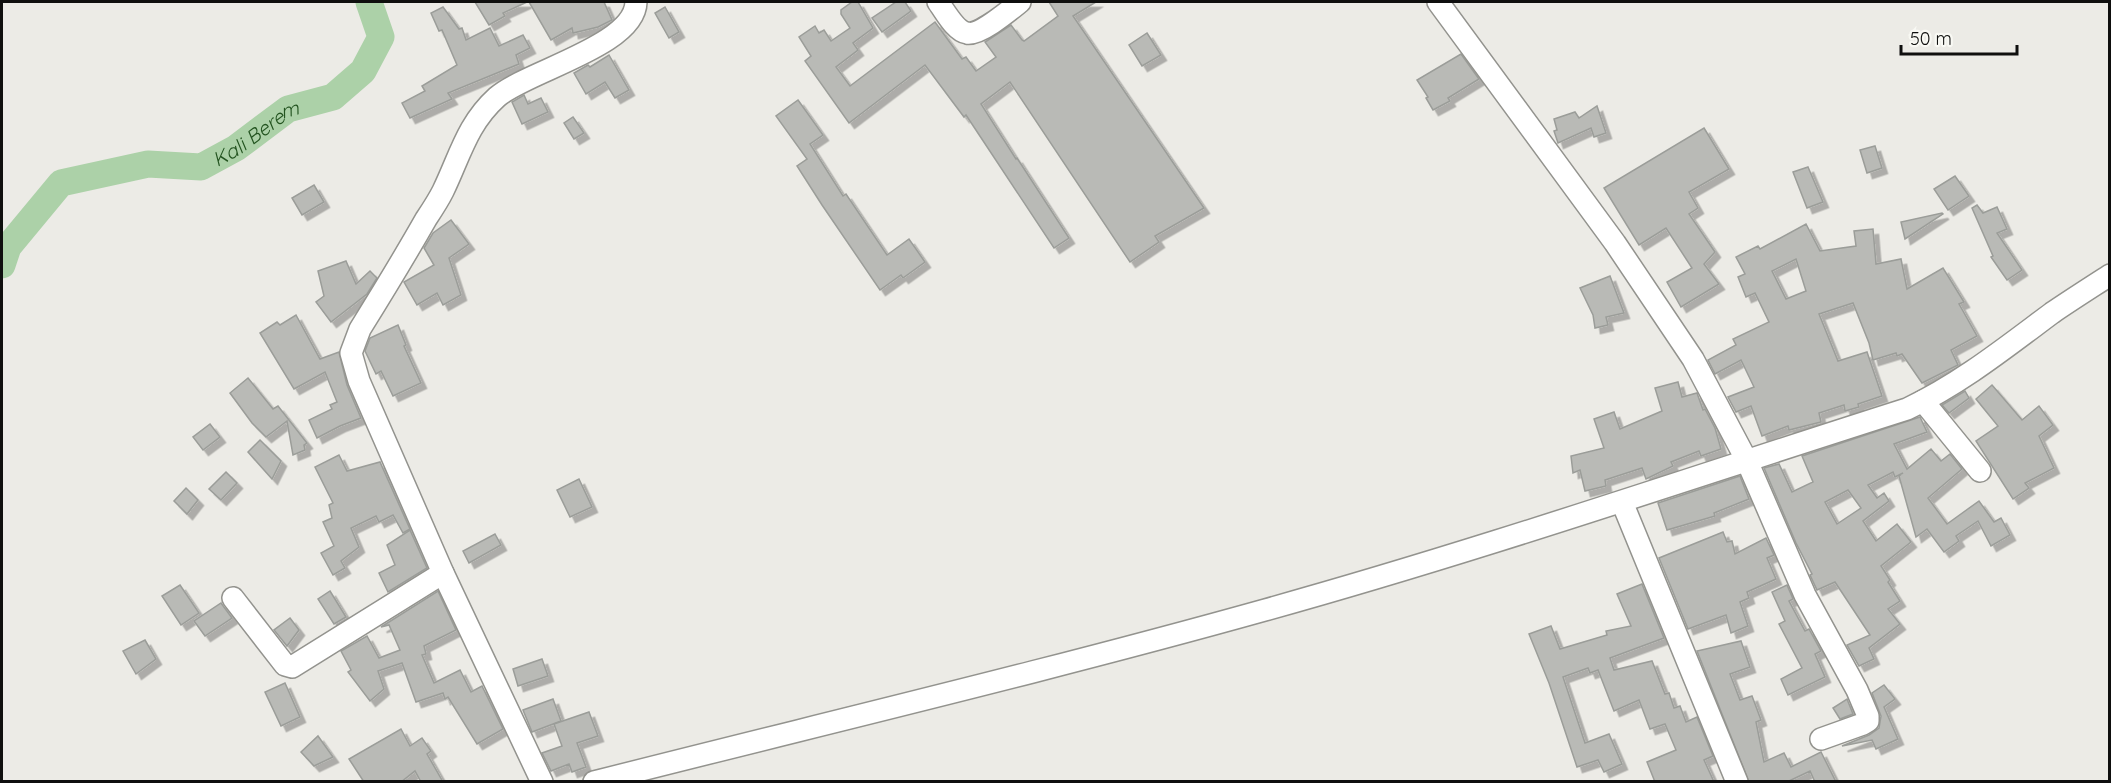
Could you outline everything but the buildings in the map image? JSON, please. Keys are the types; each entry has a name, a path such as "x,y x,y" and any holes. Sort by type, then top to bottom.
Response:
{"street":[{"path":"542,782 443,573 359,381 351,353 354,342 443,191 458,153 483,112 500,95 515,85 578,57 601,44 627,21 636,7 636,2"},
{"path":"938,2 961,30 968,34 977,32 1020,2"},
{"path":"1438,2 1615,243 1666,317 1698,369 1747,461 1805,595 1868,716 1868,720 1863,724 1821,739"},
{"path":"594,782 902,706 1267,610 1622,502 1907,409 1968,376 2109,275"},
{"path":"1923,401 1980,471"},
{"path":"1622,502 1737,782"},
{"path":"233,598 285,665 292,667 443,573"}],"waterway":[{"name":"Kali Berem","path":"2,265 8,247 61,183 148,164 201,167 236,148 288,109 333,97 363,71 381,37 369,2"}]}
